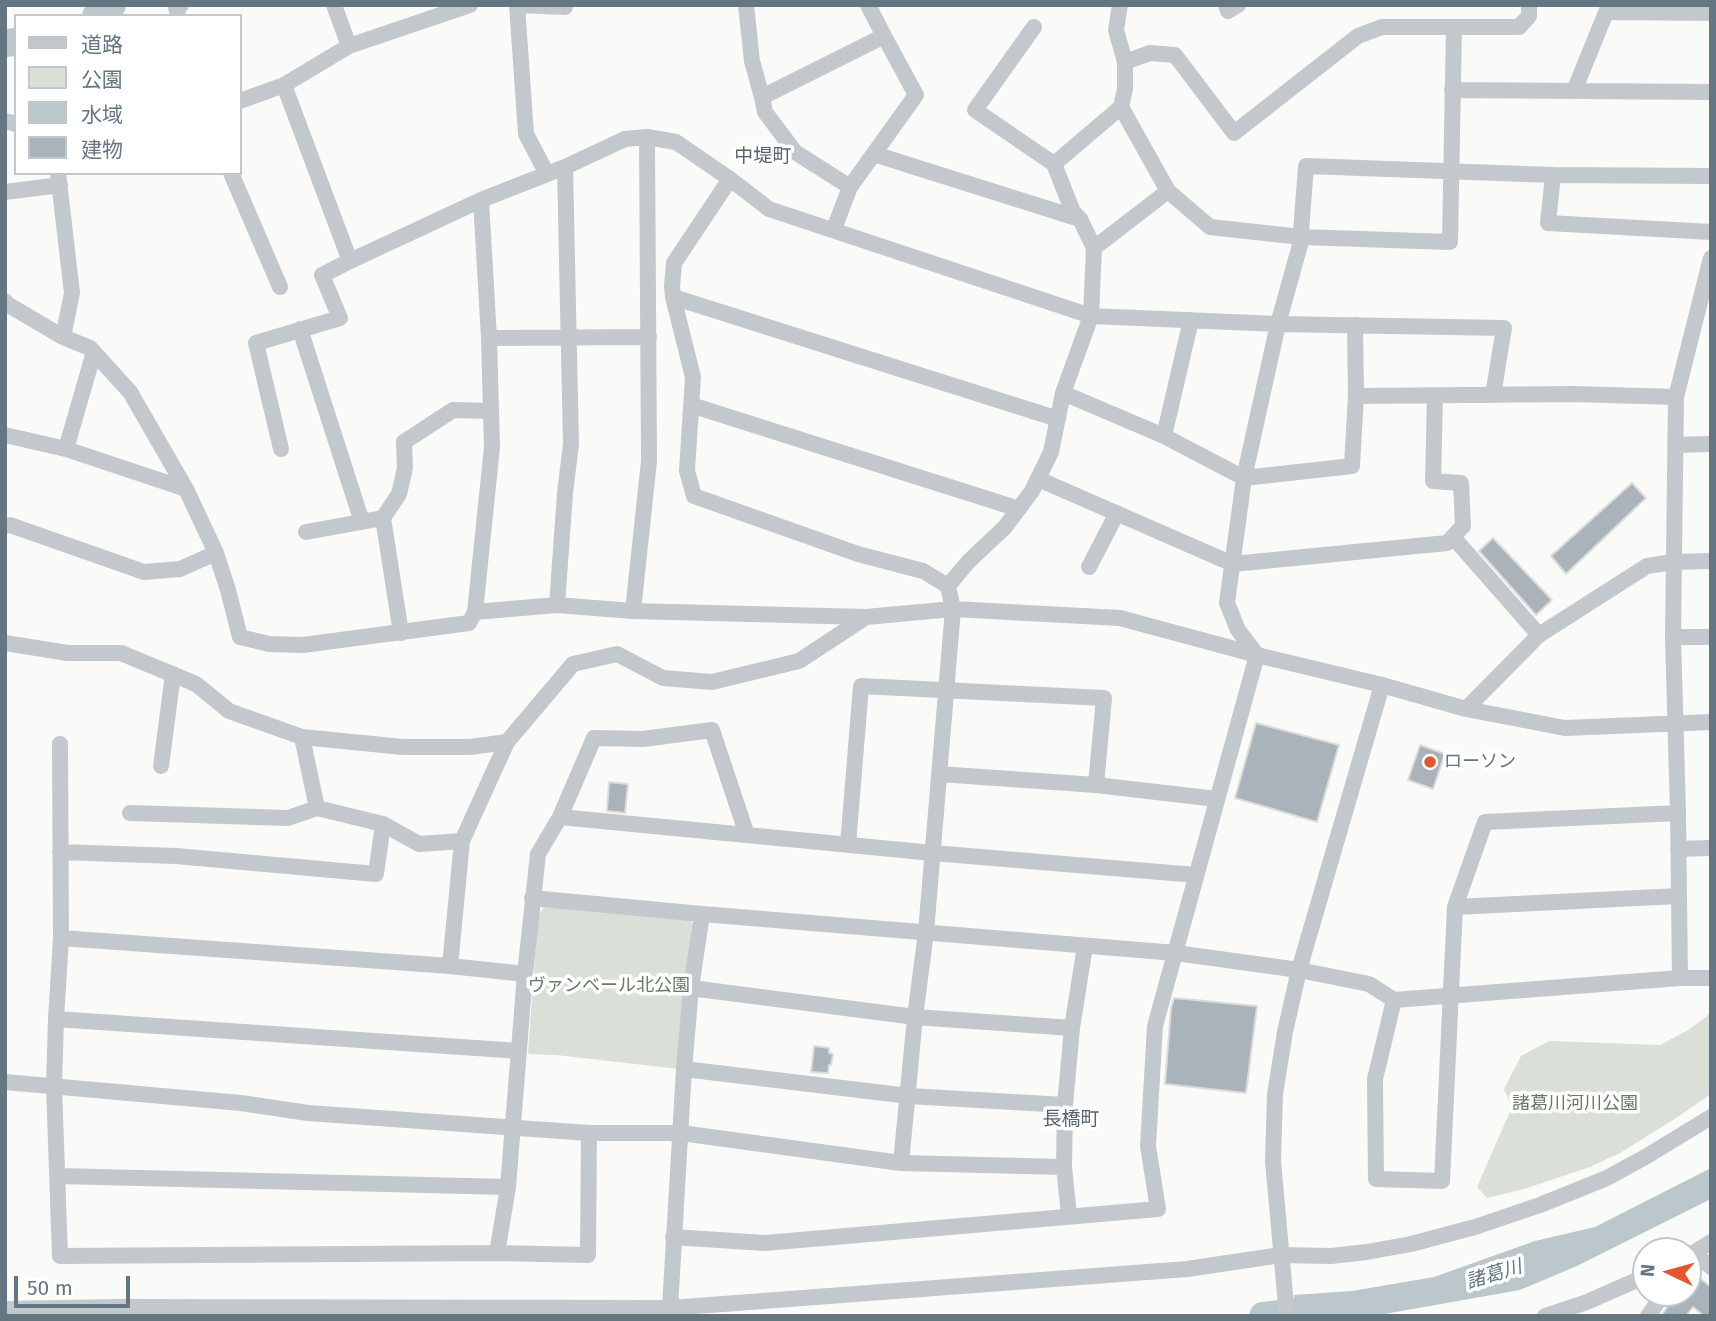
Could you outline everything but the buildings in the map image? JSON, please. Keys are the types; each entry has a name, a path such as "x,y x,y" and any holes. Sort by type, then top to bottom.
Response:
{"street":[{"path":"334,5 349,46"},
{"path":"242,100 284,85 349,46 470,5"},
{"path":"547,174 526,134 518,5 565,7"},
{"path":"746,5 752,61 765,112 794,152 850,187"},
{"path":"834,229 850,187 916,95 868,5"},
{"path":"1054,164 1121,107 1125,89 1125,62 1116,30 1120,5"},
{"path":"1226,5 1228,10 1238,5"},
{"path":"1125,62 1150,53 1175,55 1234,133 1358,36 1382,27 1519,27 1529,16 1529,5"},
{"path":"1574,91 1608,8 1711,13"},
{"path":"948,586 968,562 1005,527 1032,491 1051,452 1063,393 1091,316 1094,248 1080,219 1073,212 1054,164 975,110 1034,27"},
{"path":"1121,107 1168,191 1210,227 1301,237 1450,242 1454,27"},
{"path":"762,97 884,36"},
{"path":"284,85 350,261"},
{"path":"1452,90 1711,92"},
{"path":"633,611 649,461 648,136"},
{"path":"281,449 256,343 340,318 322,275 481,200 565,167 625,139 648,136 676,142 769,209 1091,316 1278,324 1504,328 1493,395"},
{"path":"874,154 1080,219"},
{"path":"1257,655 1238,630 1227,603 1244,478 1278,324 1300,245 1306,166 1553,175 1711,176"},
{"path":"556,605 571,444 565,167"},
{"path":"232,175 281,287"},
{"path":"1553,175 1548,223 1711,232"},
{"path":"5,192 59,179 72,293 63,338"},
{"path":"730,179 674,263 673,297 693,377 687,471 694,496 858,554 923,571 948,586 953,609 926,932 901,1163"},
{"path":"1094,248 1168,191"},
{"path":"5,301 63,338 90,348 130,391 186,489 216,553 240,637 269,644 303,645 469,623 475,612 492,447 481,200"},
{"path":"1680,978 1673,637 1676,397 1711,258"},
{"path":"673,297 1058,419"},
{"path":"1164,436 1191,320"},
{"path":"1063,393 1164,436 1244,478 1352,466 1356,397 1355,325"},
{"path":"300,329 362,522"},
{"path":"489,338 649,337"},
{"path":"65,449 94,352"},
{"path":"1356,397 1573,394 1676,397"},
{"path":"1038,479 1233,564 1447,543 1463,526 1461,483 1433,481 1435,396"},
{"path":"691,405 1019,509"},
{"path":"306,531 383,517 399,494 404,468 404,442 453,410 492,411"},
{"path":"5,435 65,449 186,489"},
{"path":"1675,445 1711,444"},
{"path":"1089,567 1117,513"},
{"path":"383,517 401,633"},
{"path":"5,526 10,525 144,572 180,569 216,553"},
{"path":"1453,537 1539,635"},
{"path":"1466,709 1539,635 1647,566 1711,561"},
{"path":"475,612 556,605 633,611 866,617 953,609 1120,618 1466,709 1565,728 1711,722"},
{"path":"450,966 462,841 507,741 573,664 617,654 663,678 712,682 799,661 866,617"},
{"path":"1673,637 1711,637"},
{"path":"5,643 68,653 121,653 195,684 229,711 302,737 403,747 470,747 507,741"},
{"path":"673,1237 765,1243 1158,1209 1148,1146 1155,1026 1257,655"},
{"path":"162,766 173,674"},
{"path":"848,845 861,685 1104,698 1096,785"},
{"path":"1287,1316 1273,1161 1275,1094 1299,970 1382,685"},
{"path":"497,1253 508,1187 525,974 538,854 560,817 594,738 643,739 712,730 747,835"},
{"path":"302,737 317,808"},
{"path":"60,744 61,938 55,1019 54,1086 60,1256 497,1253 588,1255 589,1133"},
{"path":"939,774 1096,785 1217,799"},
{"path":"130,813 288,818 317,808 383,824 419,844 462,841"},
{"path":"1394,1000 1375,1079 1376,1179 1442,1181 1455,907 1485,822 1678,813"},
{"path":"560,817 1196,875"},
{"path":"60,852 176,856 376,874 383,824"},
{"path":"1678,849 1711,848"},
{"path":"1455,907 1679,895"},
{"path":"533,898 1176,953 1299,970 1369,984 1394,1000 1680,978 1711,978"},
{"path":"670,1308 684,1069 691,988 702,914"},
{"path":"61,938 450,966 525,974"},
{"path":"1069,1216 1064,1167 1065,1105 1072,1028 1085,946"},
{"path":"691,988 915,1017 1072,1028"},
{"path":"55,1019 519,1051"},
{"path":"684,1069 908,1096 1065,1105"},
{"path":"5,1082 241,1103 308,1113 589,1133 681,1133 901,1163 1064,1167"},
{"path":"5,1309 670,1308 1187,1269 1367,1252 1411,1244 1475,1227 1540,1205 1608,1178 1711,1117"},
{"path":"58,1176 508,1187"},
{"path":"1545,1316 1587,1302 1632,1282"}],"green space":[{"name":"ヴァンベール北公園","path":"545,906 687,916 692,923 679,1069 528,1054 538,915"},
{"name":"諸葛川河川公園","path":"1711,1011 1711,1094 1620,1153 1590,1167 1487,1198 1477,1187 1512,1107 1504,1089 1521,1056 1549,1041 1660,1045 1688,1030"}],"water":[{"path":"1711,1168 1711,1199 1577,1266 1520,1290 1373,1316 1297,1316 1294,1295 1352,1291 1434,1277 1535,1241 1595,1227"}],"waterway":[{"path":"99,14 112,5"},
{"path":"5,43 14,42"},
{"name":"諸葛川","path":"1263,1316 1316,1310"}],"place":[{"name":"ローソン","path":"1430,762"}],"district":[{"name":"中堤町","path":"763,157"},
{"name":"長橋町","path":"1071,1120"}]}
